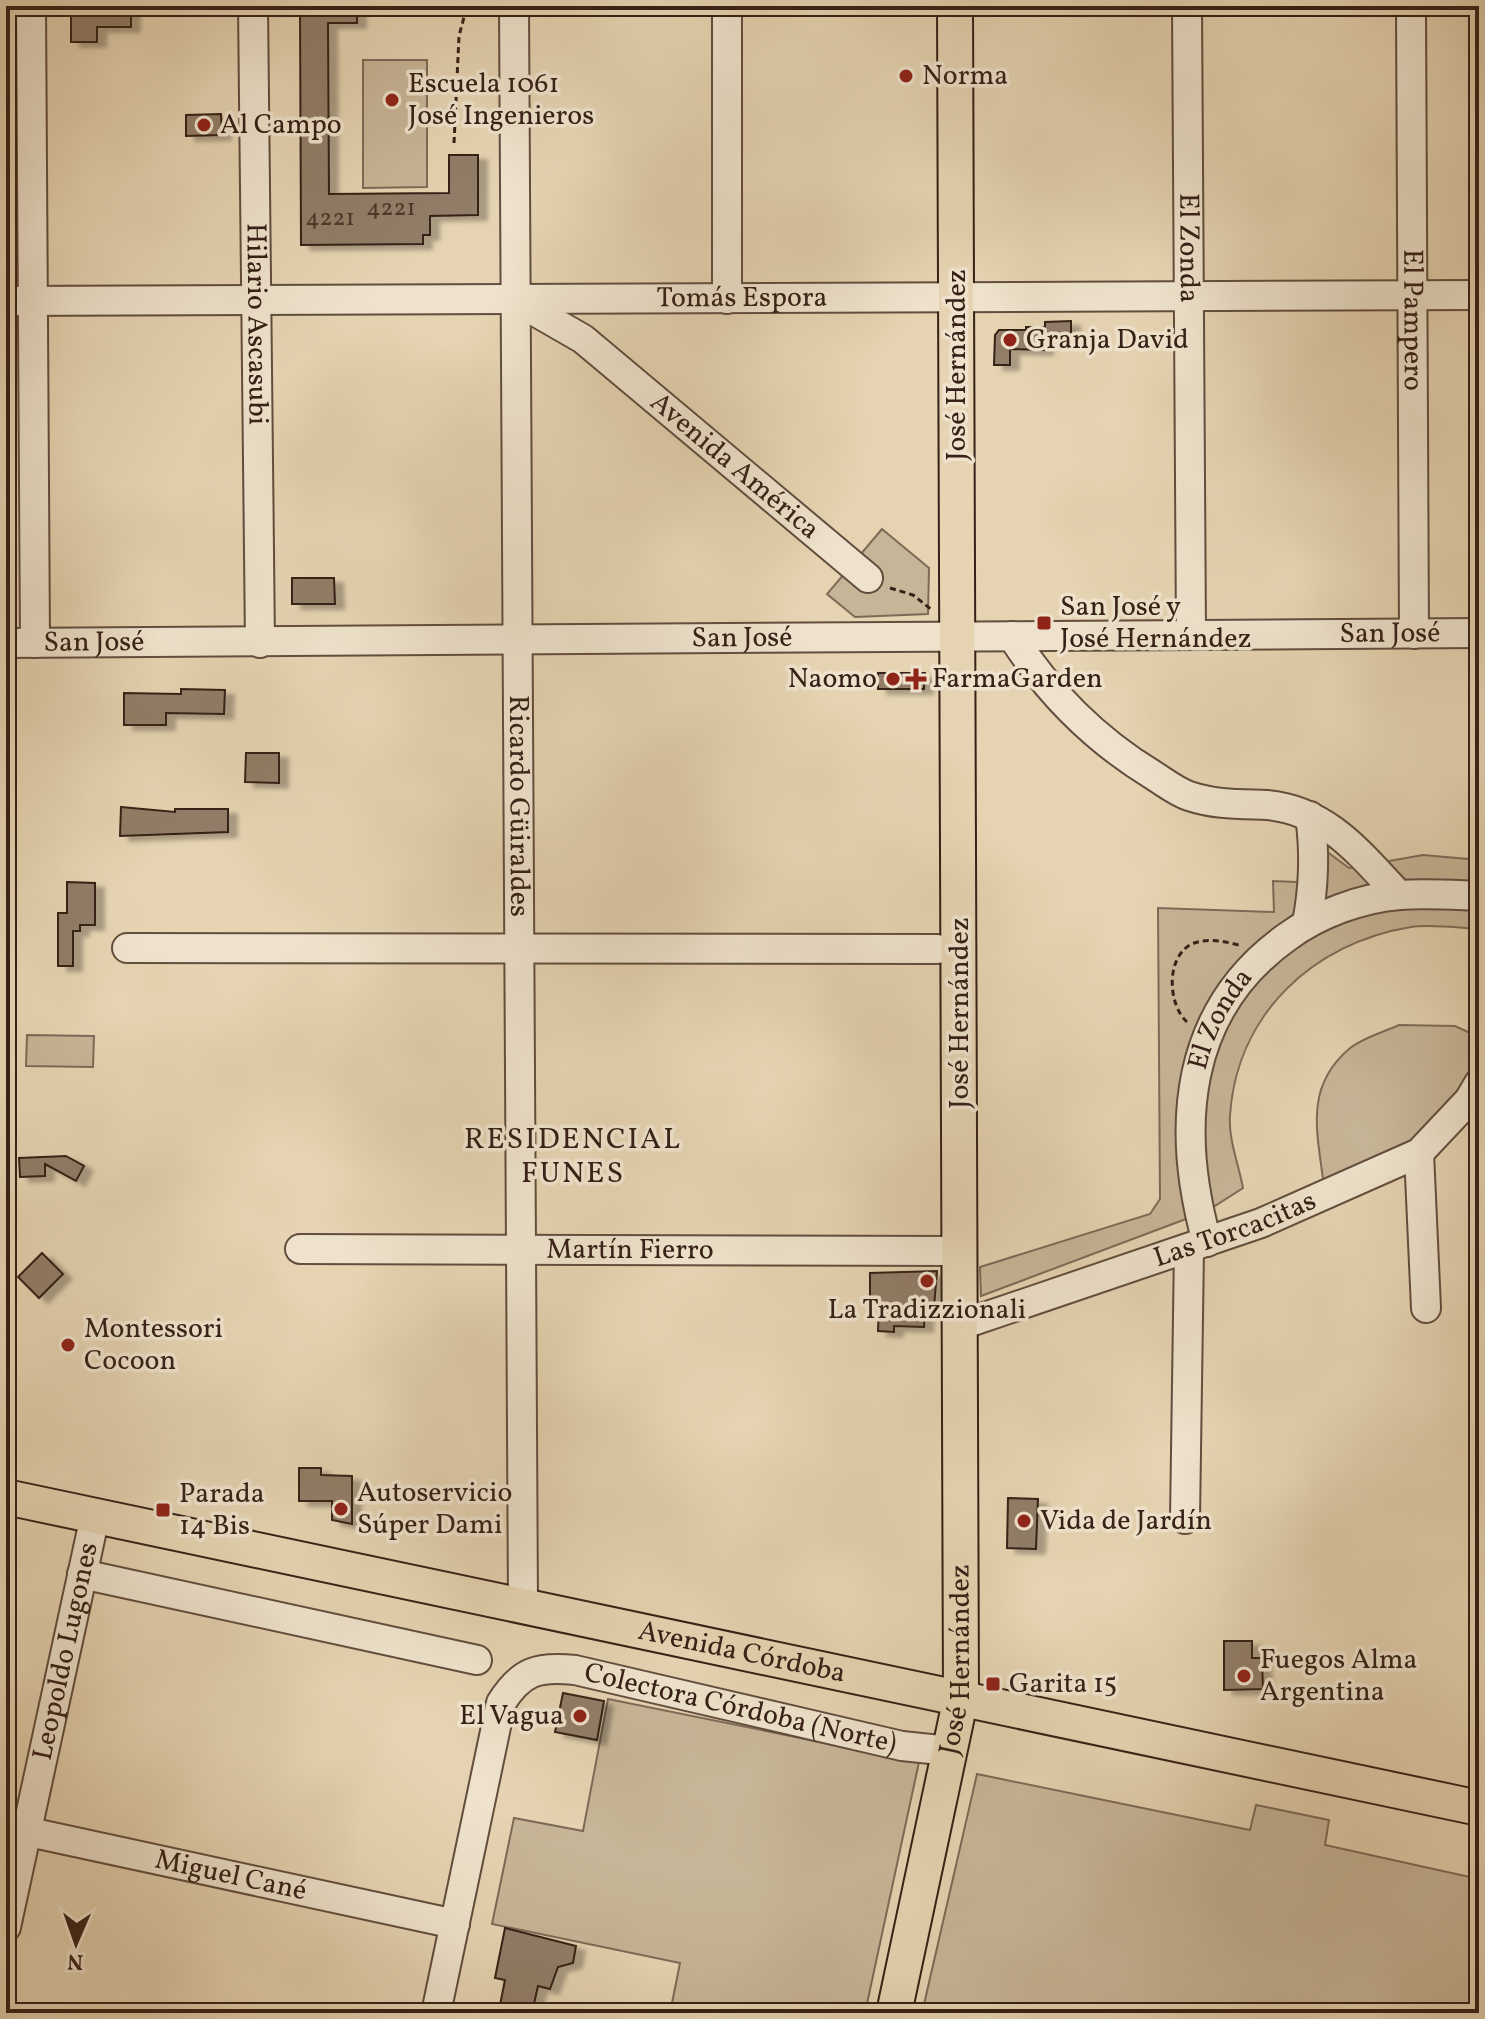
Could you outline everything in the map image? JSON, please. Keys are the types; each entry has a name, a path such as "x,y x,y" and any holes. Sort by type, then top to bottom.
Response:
{"main road":[{"name":"José Hernández","path":"894,2013 961,1697 955,6"},
{"name":"Avenida Córdoba","path":"6,1497 1479,1808"}],"street":[{"path":"31,6 20,301 35,643"},
{"name":"Hilario Ascasubi","path":"253,6 260,643"},
{"name":"Ricardo Güiraldes","path":"514,6 523,1606"},
{"path":"727,6 727,299"},
{"name":"El Zonda","path":"1187,6 1191,635"},
{"name":"El Pampero","path":"1411,6 1414,634"},
{"name":"Tomás Espora","path":"20,301 1479,295"},
{"name":"Avenida América","path":"516,300 583,339 868,578"},
{"name":"San José","path":"6,643 518,641 958,627 1012,636 1479,633"},
{"path":"1012,636 1060,702 1111,750 1187,796 1226,805 1270,805 1310,816 1341,833 1399,895 1479,896"},
{"path":"1307,923 1312,898 1314,842 1310,816"},
{"name":"El Zonda","path":"1185,1519 1198,1246 1192,1088 1204,1038 1231,987 1265,952 1307,923 1354,905 1399,895"},
{"path":"127,948 937,949"},
{"name":"Las Torcacitas","path":"961,1325 1261,1223 1419,1153 1469,1100 1479,1083"},
{"path":"1419,1153 1426,1308"},
{"name":"Martín Fierro","path":"300,1249 961,1251"},
{"name":"Leopoldo Lugones","path":"6,1927 16,1830 95,1516"},
{"path":"82,1574 477,1660"},
{"name":"Colectora Córdoba (Norte)","path":"455,1924 501,1703 513,1683 531,1670 575,1670 902,1746 950,1751"},
{"name":"Miguel Cané","path":"16,1830 455,1924"},
{"path":"436,2013 455,1924"}],"path":[{"path":"454,143 459,36 467,6"},
{"path":"868,578 913,595 958,627"},
{"path":"1204,1038 1181,1017 1172,987 1176,961 1192,944 1223,941 1265,952"}],"shaded area":[{"path":"363,60 427,60 427,187 363,188"},
{"path":"882,529 929,568 928,614 855,617 827,594"},
{"path":"1322,848 1349,868 1423,855 1479,860 1479,890 1361,892 1221,986 1188,1050 1181,1090 1188,1192 1186,1219 981,1296 980,1267 1150,1214 1160,1199 1158,908 1274,912 1273,881 1321,883"},
{"path":"1404,902 1479,905 1479,929 1419,926 1375,936 1342,949 1286,989 1247,1045 1236,1079 1230,1124 1243,1188 1207,1211 1199,1094 1233,1003 1276,957 1333,921"},
{"path":"1399,1025 1455,1026 1479,1037 1479,1063 1414,1147 1324,1187 1317,1113 1325,1080 1334,1064 1354,1045"},
{"path":"27,1035 94,1036 93,1067 26,1066"},
{"path":"608,1699 919,1762 865,2013 670,2013 680,1963 492,1924 514,1818 583,1831"},
{"path":"977,1774 1250,1830 1256,1805 1329,1820 1325,1845 1479,1879 1479,2013 922,2013"}],"building":[{"path":"71,6 131,6 131,27 97,27 97,42 71,42"},
{"path":"300,6 357,6 357,23 328,23 329,194 449,193 449,155 478,155 478,215 430,216 430,235 423,235 423,244 301,245"},
{"name":"Al Campo","path":"221,114 222,135 186,136 186,115"},
{"path":"1071,321 1071,336 1045,336 1045,322"},
{"path":"1026,327 1045,327 1044,350 1010,349 1010,365 994,365 995,335 999,330 1026,330"},
{"path":"292,578 334,578 335,604 292,604"},
{"path":"878,673 925,673 924,689 878,689"},
{"path":"181,689 225,690 224,714 166,713 166,725 124,725 124,693 181,694"},
{"path":"246,753 279,753 279,783 245,782"},
{"path":"121,807 175,812 175,809 228,809 228,832 120,836"},
{"path":"67,882 95,883 95,925 80,925 80,931 73,931 73,966 58,966 58,913 67,913"},
{"path":"66,1156 84,1166 76,1181 45,1164 45,1176 20,1177 19,1158"},
{"path":"42,1253 63,1274 39,1298 18,1277"},
{"path":"937,1271 934,1307 925,1307 924,1327 894,1326 894,1332 878,1331 879,1304 870,1304 870,1273"},
{"path":"299,1468 321,1468 321,1475 352,1476 352,1524 332,1520 332,1501 299,1501"},
{"path":"1008,1498 1038,1499 1036,1549 1007,1548"},
{"path":"1224,1641 1252,1641 1252,1658 1262,1658 1263,1689 1224,1690"},
{"name":"El Vagua","path":"563,1693 604,1701 597,1740 555,1732"},
{"path":"505,1928 576,1946 573,1963 558,1967 550,1989 538,1986 532,2013 499,2010 505,1980 495,1978"}],"place":[{"name":"Norma","path":"906,76"},
{"name":"Escuela 1061 José Ingenieros","path":"392,100"},
{"name":"Al Campo","path":"204,125"},
{"name":"Granja David","path":"1010,340"},
{"name":"San José y José Hernández","path":"1044,623"},
{"name":"Naomo","path":"893,679"},
{"name":"FarmaGarden","path":"916,679"},
{"name":"La Tradizzionali","path":"927,1281"},
{"name":"Montessori Cocoon","path":"68,1345"},
{"name":"Autoservicio Súper Dami","path":"341,1509"},
{"name":"Parada 14 Bis","path":"163,1510"},
{"name":"Vida de Jardín","path":"1024,1521"},
{"name":"Fuegos Alma Argentina","path":"1244,1676"},
{"name":"Garita 15","path":"993,1684"},
{"name":"El Vagua","path":"580,1716"}],"district":[{"name":"RESIDENCIAL FUNES","path":"573,1157"}]}
